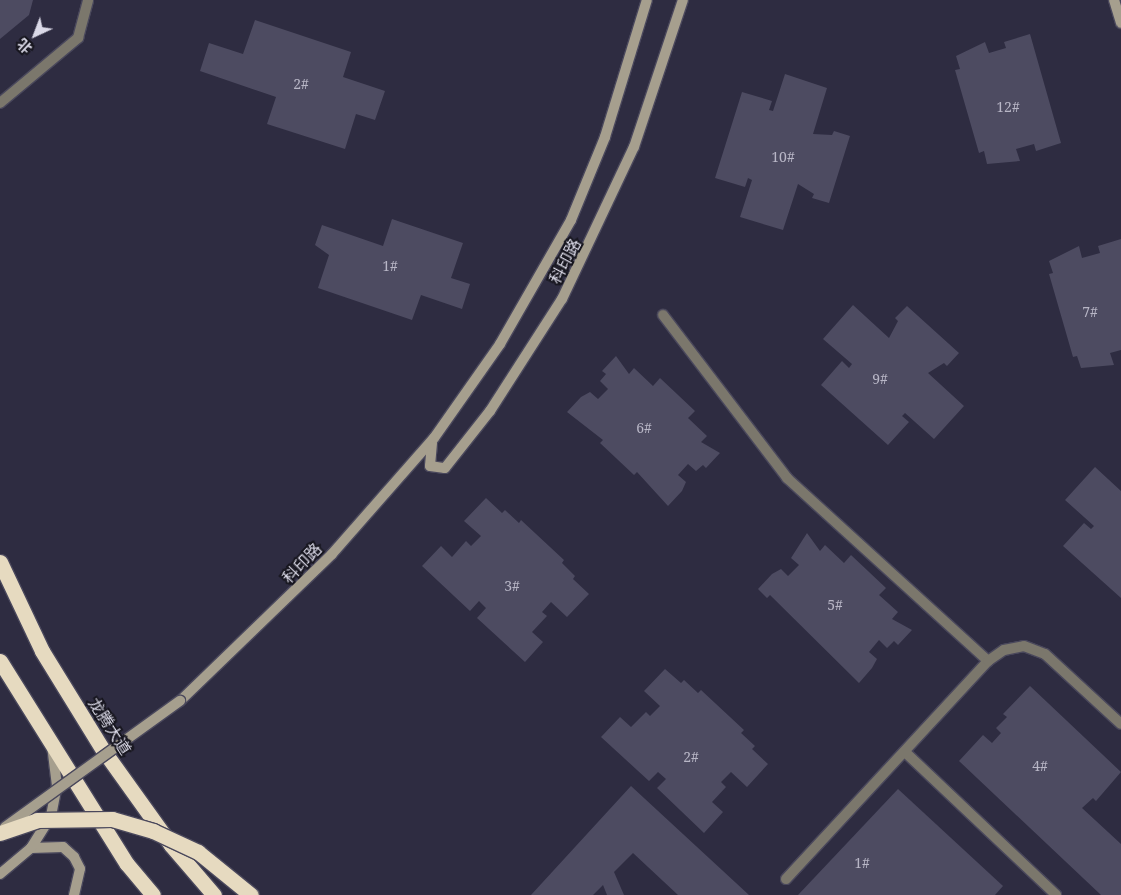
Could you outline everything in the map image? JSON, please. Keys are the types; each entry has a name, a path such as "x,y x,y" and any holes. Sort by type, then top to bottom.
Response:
{"highway":[{"name":"龙腾大道","path":"0,562 42,651 103,750 171,845 214,895"},
{"path":"0,661 52,748 153,895"},
{"path":"0,831 38,820 112,819 153,830 198,852 251,895"}],"street":[{"path":"0,104 78,38 88,0"},
{"name":"科印路","path":"0,831 180,700 332,554 434,438 500,344 571,220 605,137 646,0"},
{"name":"科印路","path":"434,438 428,454 430,466 445,468 490,412 562,299 634,147 683,0"},
{"path":"1114,0 1121,22"},
{"path":"663,315 787,478 988,661"},
{"path":"786,879 988,661 1004,650 1024,646 1045,654 1121,724"},
{"path":"0,874 31,848 51,816 56,786 52,748"},
{"path":"905,752 1056,895"},
{"path":"31,848 63,847 74,857 80,869 74,895"}],"building":[{"path":"0,0 33,0 29,15 0,39"},
{"path":"255,20 351,52 343,77 385,91 375,120 356,114 345,149 267,124 276,97 200,71 209,43 243,54"},
{"path":"1030,34 1061,143 1036,151 1034,144 1016,149 1020,161 987,164 984,151 979,153 955,70 960,69 956,56 985,42 989,53 1006,48 1004,42"},
{"path":"785,74 827,88 813,134 832,135 834,131 850,136 829,203 812,198 814,194 798,184 783,230 740,217 752,180 748,178 745,187 715,178 742,92 772,101 769,110 773,111"},
{"path":"392,219 463,243 451,278 470,284 462,309 421,295 412,320 318,288 329,255 315,245 322,225 383,246"},
{"path":"1121,239 1121,350 1110,353 1114,365 1081,368 1077,356 1073,357 1049,274 1053,273 1049,261 1079,246 1082,258 1100,253 1098,246"},
{"path":"853,305 889,338 898,321 895,318 907,306 959,353 947,366 944,363 928,373 964,406 934,439 905,413 902,416 909,422 888,445 821,385 842,361 849,368 852,364 823,339"},
{"path":"616,356 629,374 634,368 653,386 660,378 695,411 688,418 707,436 701,442 720,453 706,468 703,465 696,471 688,464 678,475 686,482 682,491 668,506 637,472 634,475 600,443 603,440 567,412 581,397 590,392 598,399 608,389 600,381 606,374 602,371"},
{"path":"1095,467 1121,491 1121,598 1063,546 1084,523 1091,529 1094,526 1065,500"},
{"path":"486,498 502,513 505,510 519,523 521,520 564,560 562,563 575,576 573,579 589,594 567,617 551,602 542,612 547,616 532,632 543,642 525,662 477,618 486,608 479,601 470,611 422,566 441,546 452,557 466,541 471,546 481,536 464,521"},
{"path":"807,533 820,551 825,545 844,563 851,555 886,588 879,595 898,612 892,619 912,630 898,645 894,641 887,648 879,640 869,652 877,659 859,683 770,595 767,598 758,589 772,574 781,569 788,576 799,565 791,558"},
{"path":"665,669 681,683 684,680 698,693 701,690 744,730 741,733 755,746 752,749 768,764 747,787 731,772 721,782 726,787 712,802 723,812 704,833 657,788 666,779 658,772 649,781 601,737 620,717 631,727 646,712 650,716 660,706 644,691"},
{"path":"1030,686 1121,772 1096,801 1093,798 1082,808 1121,844 1121,895 1101,895 959,761 983,735 992,743 1001,733 996,728 1007,717 1003,714"},
{"path":"631,786 749,895 678,895 633,853 614,872 624,895 607,895 603,885 593,895 531,895"},
{"path":"898,789 1003,886 995,895 798,895"}]}
